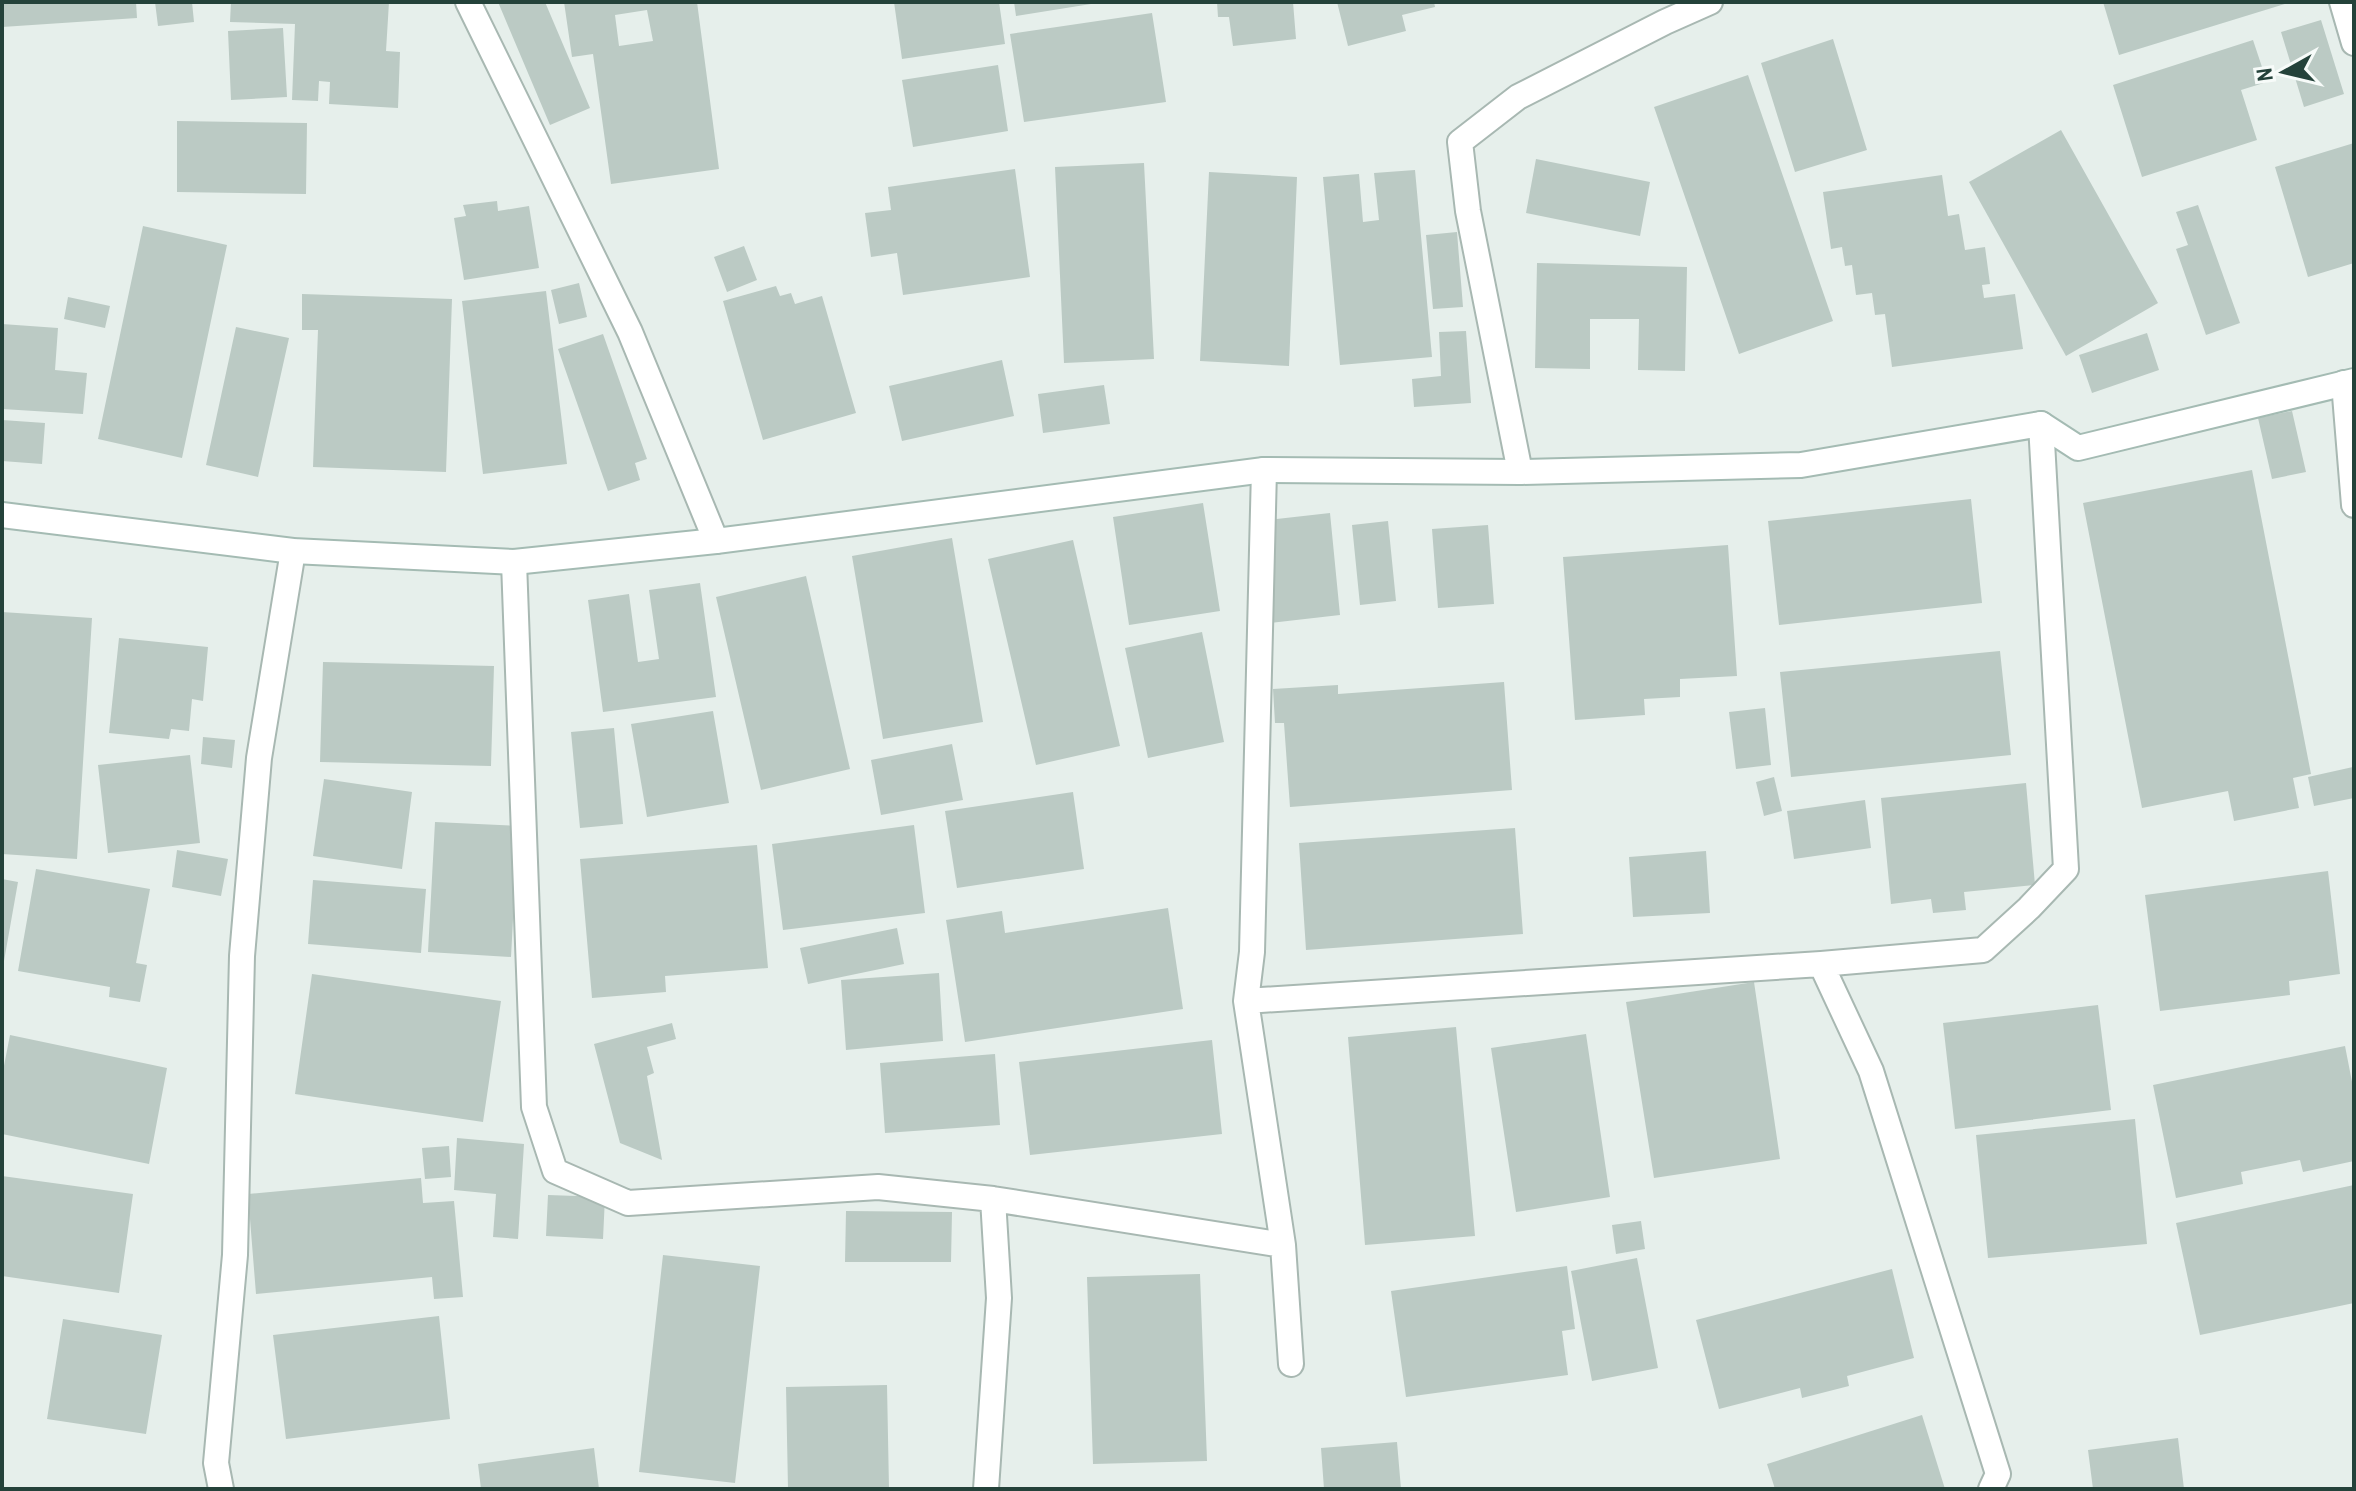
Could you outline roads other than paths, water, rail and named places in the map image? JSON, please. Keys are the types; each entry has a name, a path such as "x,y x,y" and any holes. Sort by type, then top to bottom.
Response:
{"street":[{"path":"468,2 630,332 716,541"},
{"path":"1520,472 1468,211 1460,142 1518,97 1710,2"},
{"path":"2342,2 2354,43"},
{"path":"2,515 293,551 514,562 716,541 1264,470 1520,472 1801,465 2041,424 2078,448 2349,382 2354,505"},
{"path":"1246,1001 1821,964 1983,950 2066,869 2041,424"},
{"path":"1264,470 1252,952 1246,1001 1283,1245 1291,1364"},
{"path":"221,1489 216,1463 235,1255 242,956 259,758 293,551"},
{"path":"514,562 534,1107 555,1171 628,1203 878,1187 993,1199 1283,1245"},
{"path":"1821,964 1871,1071 1998,1474 1991,1489"},
{"path":"986,1489 999,1298 993,1199"}]}
